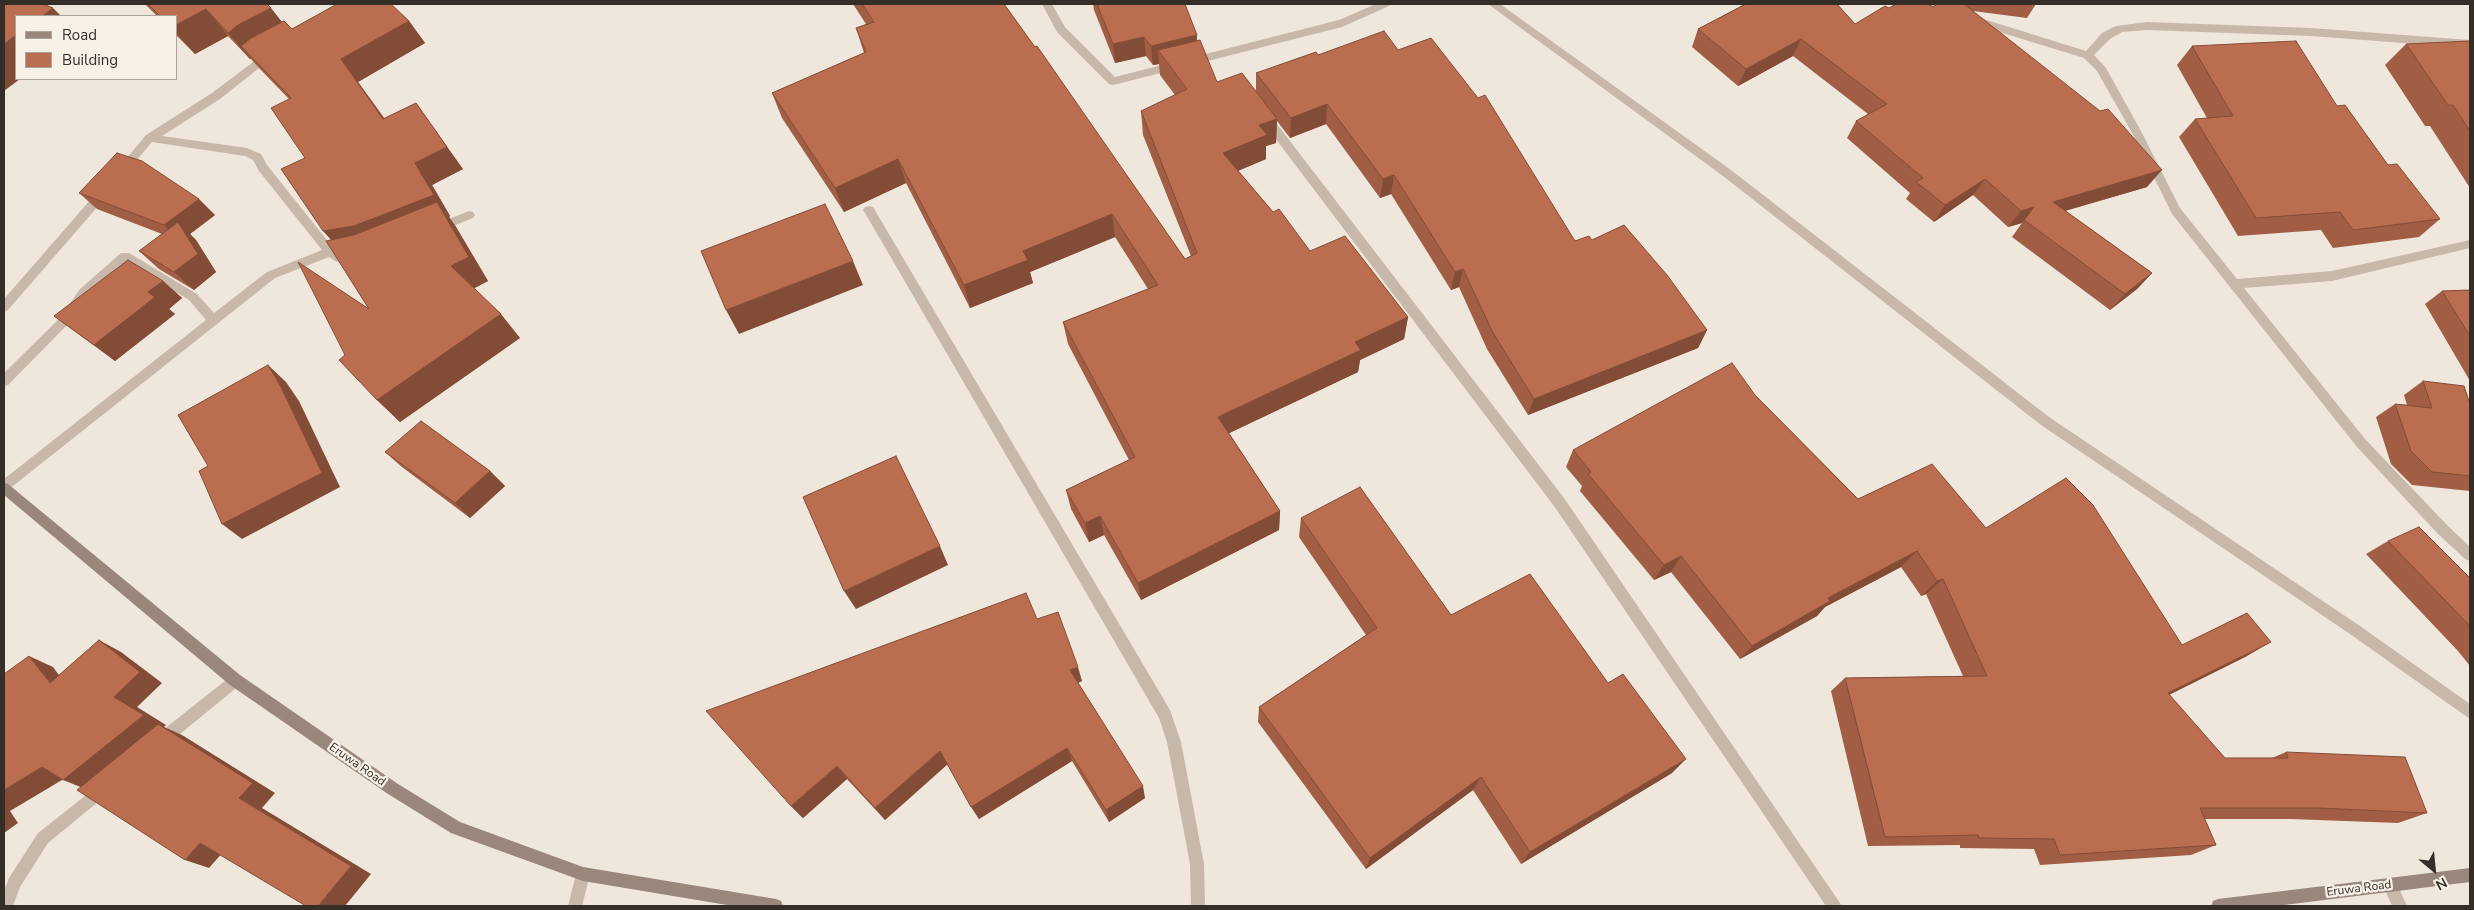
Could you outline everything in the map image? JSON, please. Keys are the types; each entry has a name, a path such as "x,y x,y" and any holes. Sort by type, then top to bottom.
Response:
{"main road":[{"name":"Eruwa Road","path":"4,487 235,680 393,790 456,828 583,874 776,906"},
{"name":"Eruwa Road","path":"2218,906 2470,875"}],"street":[{"path":"1047,4 1061,29 1113,81 1342,23 1385,4"},
{"path":"1493,4 1727,173 2045,421 2355,630 2470,712"},
{"path":"1928,4 2035,40 2088,55 2101,68 2176,211 2361,443 2442,529 2470,555"},
{"path":"2088,55 2106,36 2120,29 2147,26 2311,32 2470,44"},
{"path":"4,307 150,138 216,96 265,56 281,48"},
{"path":"1260,109 1559,502 1835,906"},
{"path":"150,138 246,152 258,157 264,168 330,252 338,258 352,259"},
{"path":"869,210 1165,715 1174,742 1198,864 1198,906"},
{"path":"426,232 469,215"},
{"path":"2233,284 2332,276 2470,244"},
{"path":"4,487 212,319 271,275 330,252"},
{"path":"4,381 66,319 83,293 125,256 193,297 212,319"},
{"path":"150,750 235,680"},
{"path":"6,906 14,883 43,838 111,782"},
{"path":"575,906 583,874"},
{"path":"2390,885 2400,906"}],"building":[{"path":"4,4 43,4 53,8 43,15 15,15 15,36 4,44"},
{"path":"148,4 267,4 271,8 238,25 228,33 206,9 178,24 178,15 159,15"},
{"path":"337,4 391,4 409,21 341,59 383,119 416,103 447,147 415,163 434,195 354,226 323,231 281,169 305,158 271,108 291,98 241,46 251,38 284,21 292,29"},
{"path":"862,4 1004,4 1035,47 1037,46 1185,259 1197,253 1141,111 1187,89 1158,50 1200,40 1217,82 1242,73 1277,119 1259,125 1267,135 1223,153 1273,212 1279,209 1310,251 1345,236 1408,317 1355,342 1361,350 1218,417 1280,511 1138,583 1100,516 1085,523 1066,490 1135,457 1063,322 1158,285 1112,214 1023,251 1028,260 964,285 898,159 835,188 772,93 866,52 856,28 874,22"},
{"path":"1097,4 1185,4 1197,35 1151,46 1144,37 1113,44"},
{"path":"1746,4 1837,4 1855,24 1885,6 1889,8 1896,4 1928,4 1933,7 1937,4 1964,4 2100,111 2108,109 2162,170 2053,202 2152,273 2125,294 2024,220 2034,207 2021,211 1985,179 1945,205 1916,182 1923,178 1856,121 1887,104 1801,39 1746,69 1698,29"},
{"path":"1384,31 1398,50 1431,38 1478,98 1485,95 1575,241 1589,236 1592,240 1624,225 1667,275 1707,330 1534,399 1492,331 1463,269 1455,272 1394,175 1383,179 1327,104 1291,118 1256,73 1316,52 1318,55"},
{"path":"2296,41 2337,106 2345,105 2388,165 2397,164 2440,219 2353,230 2340,212 2256,218 2195,119 2233,116 2192,46"},
{"path":"2470,41 2470,131 2453,105 2448,105 2406,44"},
{"path":"117,153 142,161 199,199 164,225 79,193"},
{"path":"437,202 469,257 451,266 501,314 377,400 339,360 345,355 298,262 369,309 326,241 354,235"},
{"path":"825,204 853,261 726,310 701,251"},
{"path":"178,222 198,254 174,272 139,251"},
{"path":"128,260 163,281 148,292 155,297 94,345 54,316"},
{"path":"2470,290 2470,336 2442,291"},
{"path":"1732,363 1755,395 1858,499 1932,464 1986,528 2066,478 2093,505 2182,645 2247,613 2271,642 2168,693 2225,758 2288,758 2286,752 2405,757 2427,813 2318,808 2200,808 2216,845 2060,855 2054,839 1979,838 1978,835 1885,837 1845,678 1987,676 1943,579 1937,581 1917,551 1828,598 1830,601 1752,646 1681,556 1664,565 1588,474 1591,472 1573,450"},
{"path":"268,365 280,385 322,473 222,524 199,471 208,466 178,415"},
{"path":"2423,381 2464,386 2470,404 2470,476 2432,472 2411,451 2395,404 2432,408"},
{"path":"421,421 490,471 455,503 385,452"},
{"path":"896,456 940,546 844,591 803,497"},
{"path":"1360,487 1451,615 1530,574 1608,683 1623,674 1686,759 1530,852 1481,777 1370,858 1259,707 1377,628 1301,518"},
{"path":"2419,527 2470,578 2470,626 2388,541"},
{"path":"1026,593 1037,619 1058,612 1078,667 1070,670 1143,786 1106,810 1067,748 971,807 940,751 875,808 837,766 791,806 706,711"},
{"path":"99,640 140,672 114,697 144,715 63,780 42,767 4,790 4,674 29,656 50,683"},
{"path":"158,724 253,783 239,798 351,866 318,906 306,906 200,843 185,860 77,790"}]}
